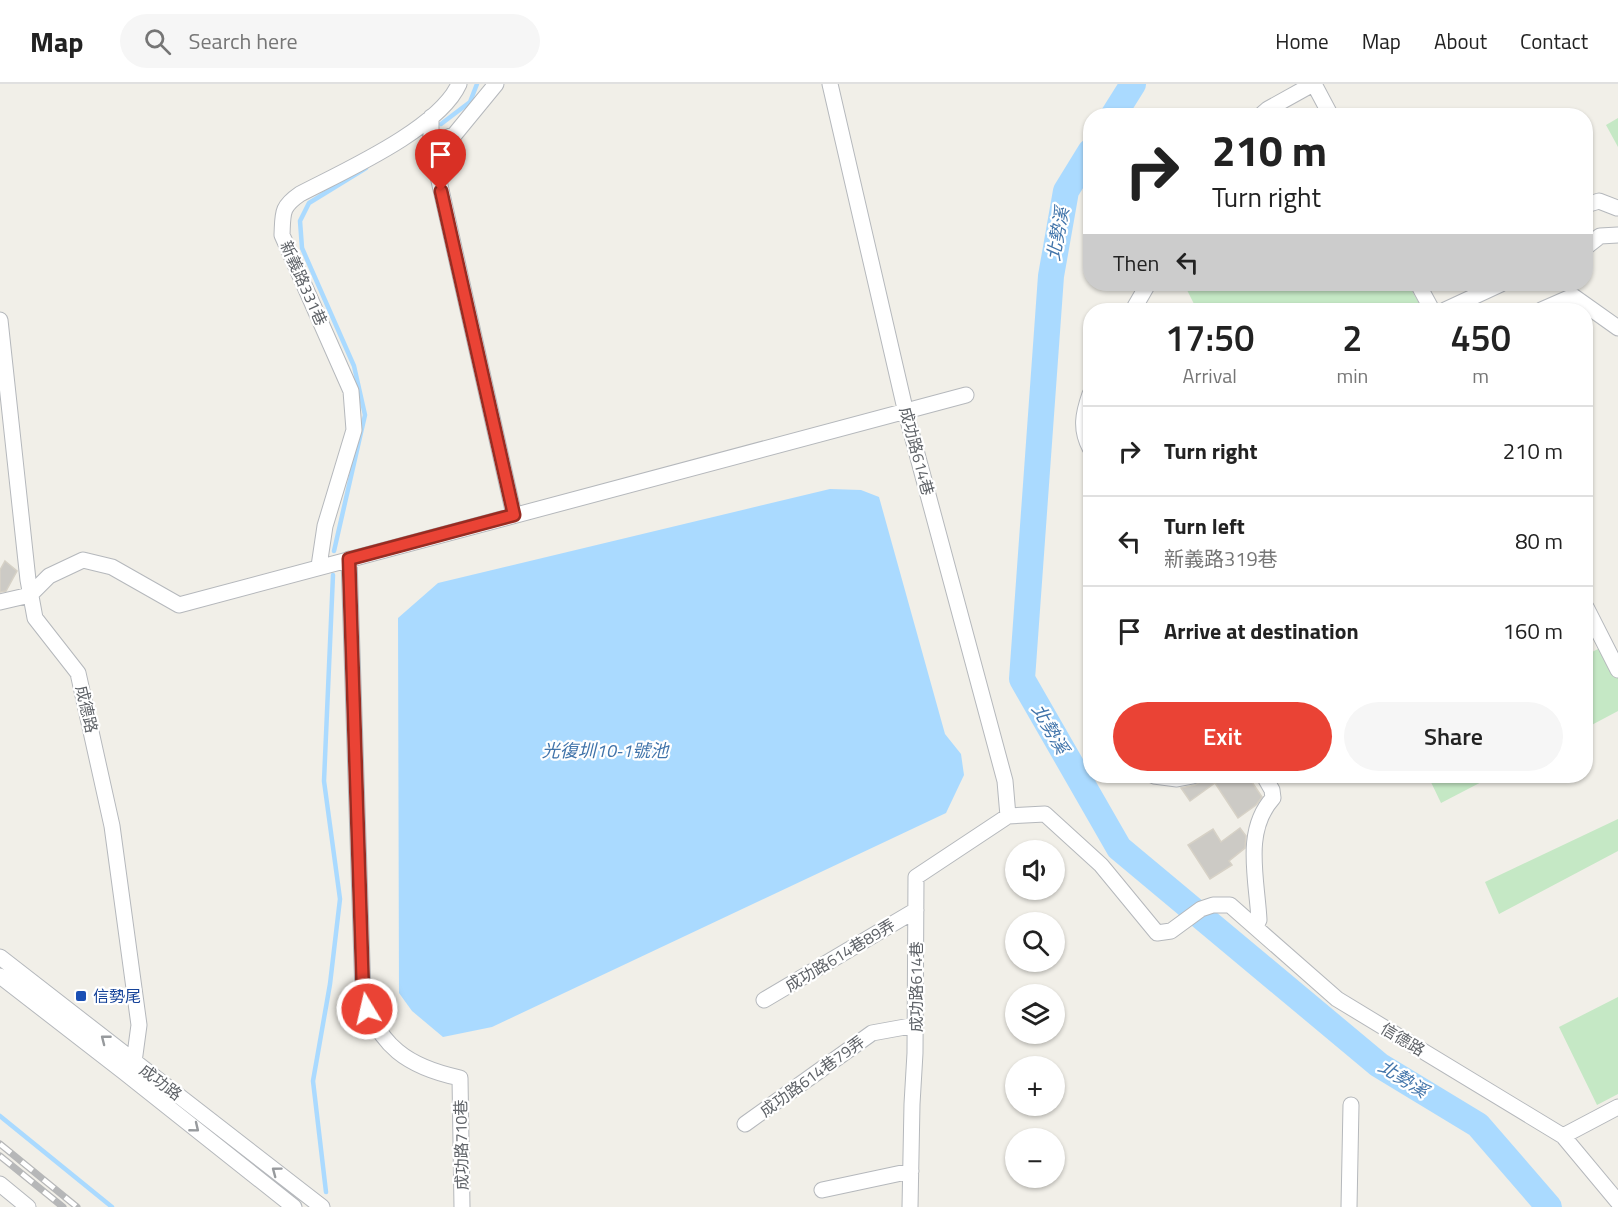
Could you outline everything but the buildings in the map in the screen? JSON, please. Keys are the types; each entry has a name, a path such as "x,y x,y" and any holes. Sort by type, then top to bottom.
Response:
{"street":[{"name":"新義路331巷","path":"319,566 326,526 354,430 351,391 282,235 283,216 288,202 395,144 431,117 455,92 459,84"},
{"path":"431,145 455,134 496,84"},
{"name":"成功路614巷","path":"830,84 906,412 1005,781 1008,816 916,877 916,1025 910,1207"},
{"path":"1270,108 1313,84 1326,108"},
{"path":"431,117 431,145 514,515"},
{"path":"1593,203 1599,201 1617,208"},
{"path":"1593,242 1600,236 1618,236"},
{"path":"1460,303 1486,291"},
{"path":"1557,303 1573,296 1583,303"},
{"path":"1593,310 1618,328"},
{"name":"成德路","path":"0,320 11,437 30,595 35,618 78,673 112,826 139,1025 129,1067"},
{"path":"0,602 30,595 50,576 83,561 112,567 179,605 966,395"},
{"path":"1083,415 1083,431"},
{"name":"成功路710巷","path":"349,559 363,994 367,1009 379,1032 392,1047 430,1071 460,1078 462,1207"},
{"path":"1593,622 1618,670"},
{"path":"1256,926 1259,920 1253,859 1257,824 1265,806 1272,798 1272,790 1268,783"},
{"name":"信德路","path":"1008,816 1045,814 1101,865 1157,933 1171,931 1201,909 1213,905 1230,905 1337,999 1563,1136 1618,1202"},
{"name":"成功路614巷89弄","path":"764,1000 916,910"},
{"name":"成功路","path":"0,957 294,1207"},
{"name":"成功路","path":"0,976 322,1207"},
{"name":"成功路614巷79弄","path":"745,1124 872,1033 916,1025"},
{"path":"1349,1207 1351,1105"},
{"path":"1563,1136 1618,1107"},
{"path":"822,1190 911,1171"},
{"path":"0,1184 28,1207"}],"green space":[{"path":"1618,118 1618,147 1606,125"},
{"path":"1188,291 1412,291 1419,303 1194,303"},
{"path":"1610,643 1618,659 1618,711 1593,724 1593,652"},
{"path":"1431,783 1480,783 1441,803"},
{"path":"1618,819 1618,851 1499,914 1485,882"},
{"path":"1618,997 1618,1094 1597,1105 1559,1027"}],"water":[{"name":"光復圳10-1號池","path":"830,489 861,490 879,497 945,734 961,754 964,775 946,813 492,1027 443,1037 412,1011 399,993 398,618 438,583"}],"waterway":[{"path":"441,124 470,102 477,84"},
{"name":"北勢溪","path":"1118,108 1133,84"},
{"name":"北勢溪","path":"1083,163 1066,191 1051,276 1022,679 1119,848 1379,1065 1478,1125 1549,1207"},
{"path":"334,551 365,415 354,366 302,248 300,221 309,203 366,168"},
{"path":"326,1192 313,1081 330,984 340,899 324,781 333,575"},
{"path":"0,1116 112,1207"}],"railway":[{"path":"0,1144 77,1207"},
{"path":"0,1156 63,1207"}],"place":[{"name":"信勢尾","path":"81,996"}],"route":[{"path":"367,1009 363,994 349,559 514,515 441,191"}]}
